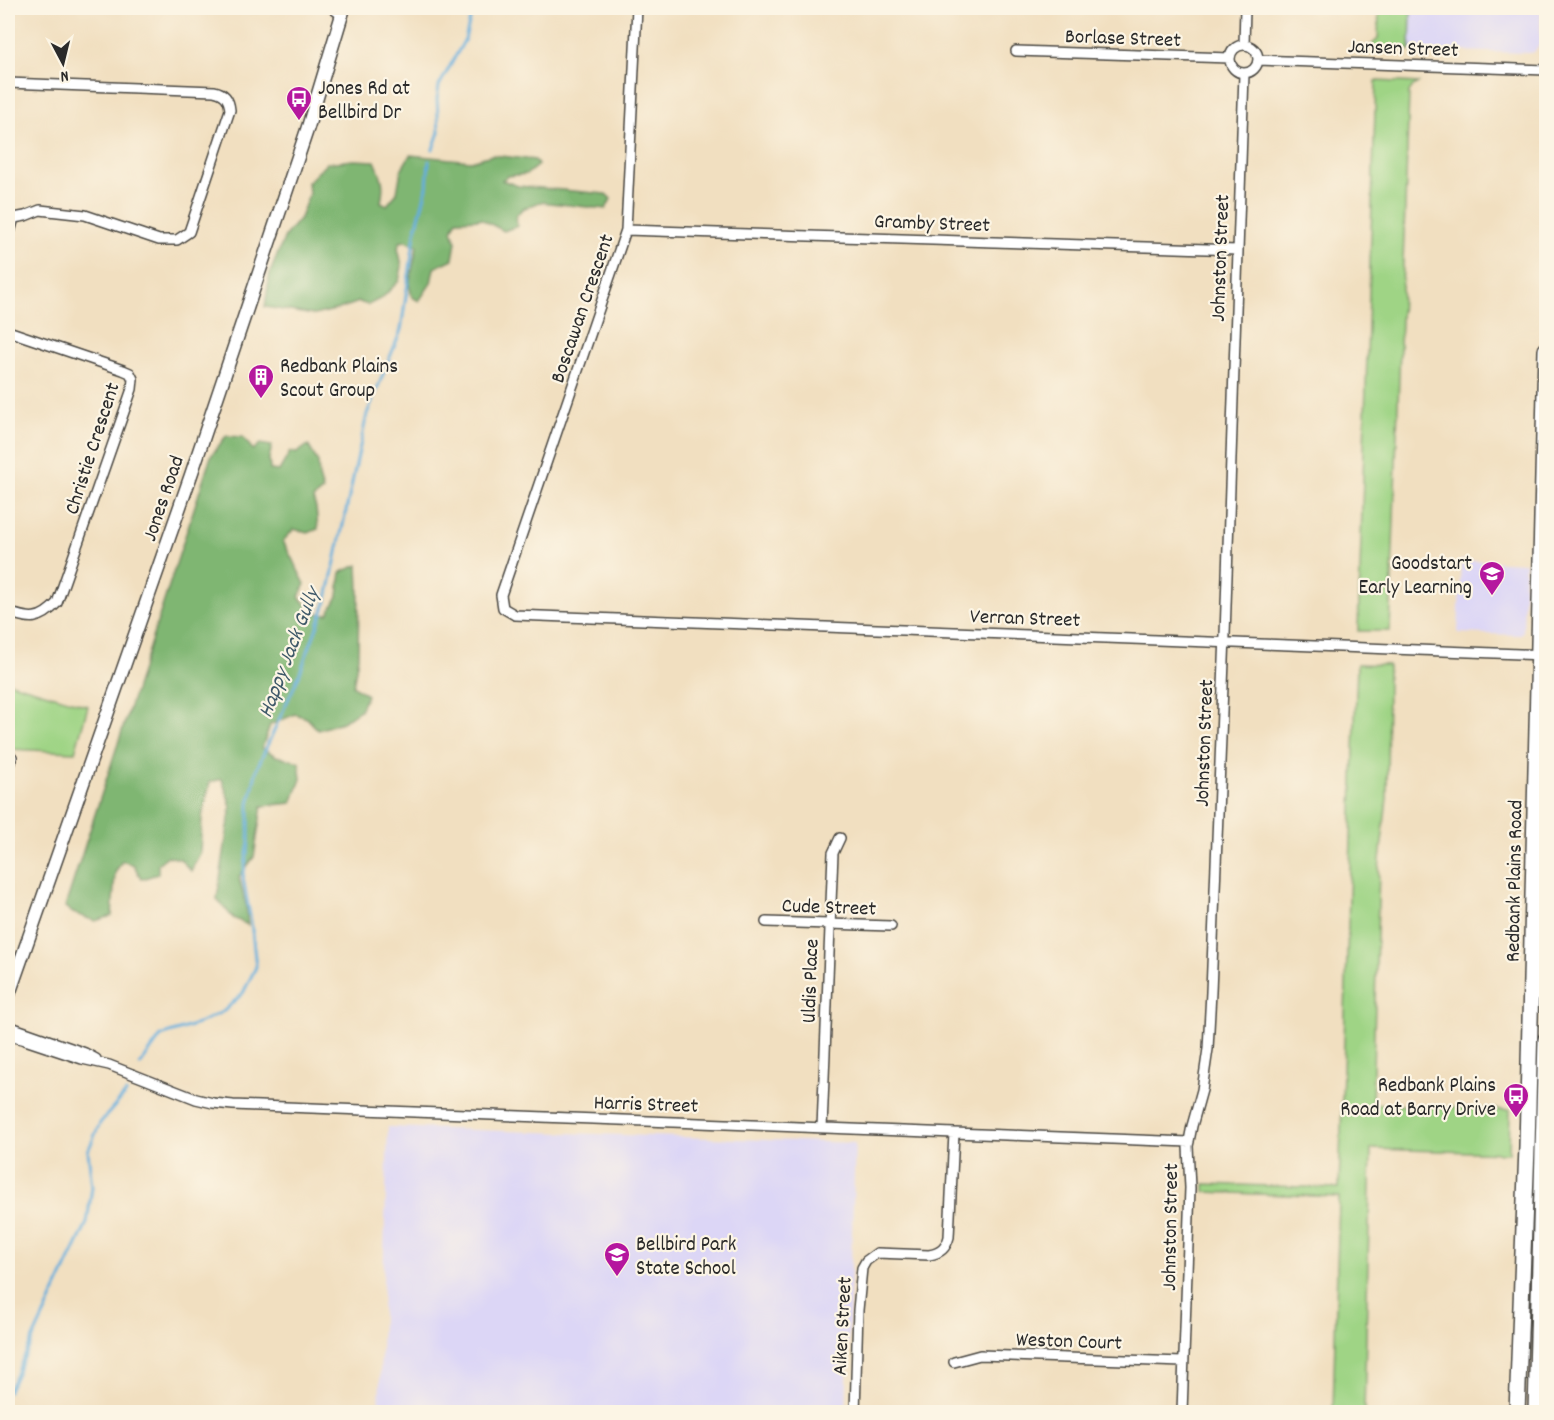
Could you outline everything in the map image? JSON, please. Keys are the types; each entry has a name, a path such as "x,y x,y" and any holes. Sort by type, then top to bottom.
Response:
{"main road":[{"name":"Redbank Plains Road","path":"1517,1413 1543,655 1546,350"},
{"path":"1536,1413 1546,1040"}],"street":[{"name":"Boscawan Crescent","path":"503,608 501,595 626,230 637,8"},
{"path":"1244,45 1245,8"},
{"name":"Jones Road","path":"8,997 191,475 306,135 339,10"},
{"path":"1244,45 1254,50 1258,60 1254,70 1244,74 1233,69 1230,57 1235,49 1244,45"},
{"name":"Borlase Street","path":"1016,51 1230,57"},
{"name":"Jansen Street","path":"1258,60 1546,70"},
{"name":"Johnston Street","path":"1182,1413 1190,1188 1189,1142 1202,1090 1208,1049 1212,992 1244,74"},
{"path":"8,83 214,91 226,96 230,104 230,110 189,232 177,240 159,240 85,215 40,210 25,216 11,217 8,239"},
{"name":"Gramby Street","path":"626,230 1237,250"},
{"name":"Christie Crescent","path":"8,331 123,370 130,373 133,379 132,389 57,603 50,611 32,618 8,612"},
{"name":"Verran Street","path":"503,608 515,615 1543,655"},
{"path":"8,767 12,757"},
{"name":"Uldis Place","path":"822,1128 832,853 840,838"},
{"name":"Cude Street","path":"766,921 891,926"},
{"name":"Harris Street","path":"8,1026 85,1053 109,1065 196,1099 233,1106 1189,1142"},
{"name":"Harris Street","path":"8,1036 109,1065"},
{"name":"Aiken Street","path":"855,1413 858,1310 862,1268 866,1261 877,1253 929,1255 943,1250 949,1237 954,1133"},
{"name":"Weston Court","path":"954,1362 980,1355 1183,1362"}],"shaded area":[{"path":"1411,8 1541,8 1540,44 1534,52 1530,53 1410,50"},
{"name":"Goodstart Early Learning","path":"1461,560 1525,563 1523,632 1521,635 1458,633"},
{"name":"Bellbird Park State School","path":"388,1127 855,1143 846,1412 379,1412"}],"green space":[{"path":"1379,8 1411,8 1410,50 1368,48 1378,39"},
{"path":"1376,81 1418,83 1409,93 1390,631 1358,631"},
{"path":"410,155 471,161 492,155 535,160 538,165 527,174 508,176 502,180 518,186 606,194 611,199 606,209 540,202 522,209 516,216 517,226 504,231 481,219 457,220 452,230 456,242 453,259 434,268 431,283 419,301 412,297 409,285 417,246 406,241 400,242 398,248 402,266 399,281 382,298 368,305 359,302 314,315 265,307 270,273 285,236 300,218 309,194 308,182 327,163 353,160 375,161 382,181 381,202 387,205 397,193 401,170"},
{"path":"226,436 243,437 253,450 260,444 272,446 269,458 270,470 279,471 290,452 297,453 308,445 318,462 323,490 313,499 318,529 307,533 294,529 283,541 305,584 299,597 314,613 328,614 338,596 341,572 358,565 358,657 353,686 367,695 360,710 342,722 318,730 307,718 295,714 270,725 262,748 276,756 299,762 301,779 292,803 262,806 254,857 239,877 248,925 233,918 217,899 231,806 222,779 210,782 202,817 200,853 191,871 180,859 167,856 158,864 158,874 141,879 134,865 122,861 115,873 112,916 95,921 73,913 65,907 211,456"},
{"path":"1357,664 1388,665 1387,798 1379,869 1372,1104 1510,1110 1509,1153 1371,1149 1364,1412 1333,1412 1339,1197 1205,1192 1205,1184 1339,1188"},
{"path":"8,682 88,706 75,752 8,749"}],"waterway":[{"name":"Happy Jack Gully","path":"433,149 439,132 437,99 439,86 465,39 473,8"},
{"name":"Happy Jack Gully","path":"140,1065 161,1036 197,1024 224,1011 243,993 256,967 243,878 249,842 249,804 257,768 298,678 326,603 367,414 401,330 415,233 427,187 429,161"},
{"name":"Happy Jack Gully","path":"8,1392 87,1223 92,1187 88,1151 100,1123 126,1093"}],"place":[{"name":"Jones Rd at Bellbird Dr","path":"299,122"},
{"name":"Redbank Plains Scout Group","path":"261,400"},
{"name":"Goodstart Early Learning","path":"1492,597"},
{"name":"Redbank Plains Road at Barry Drive","path":"1516,1119"},
{"name":"Bellbird Park State School","path":"617,1278"}]}
